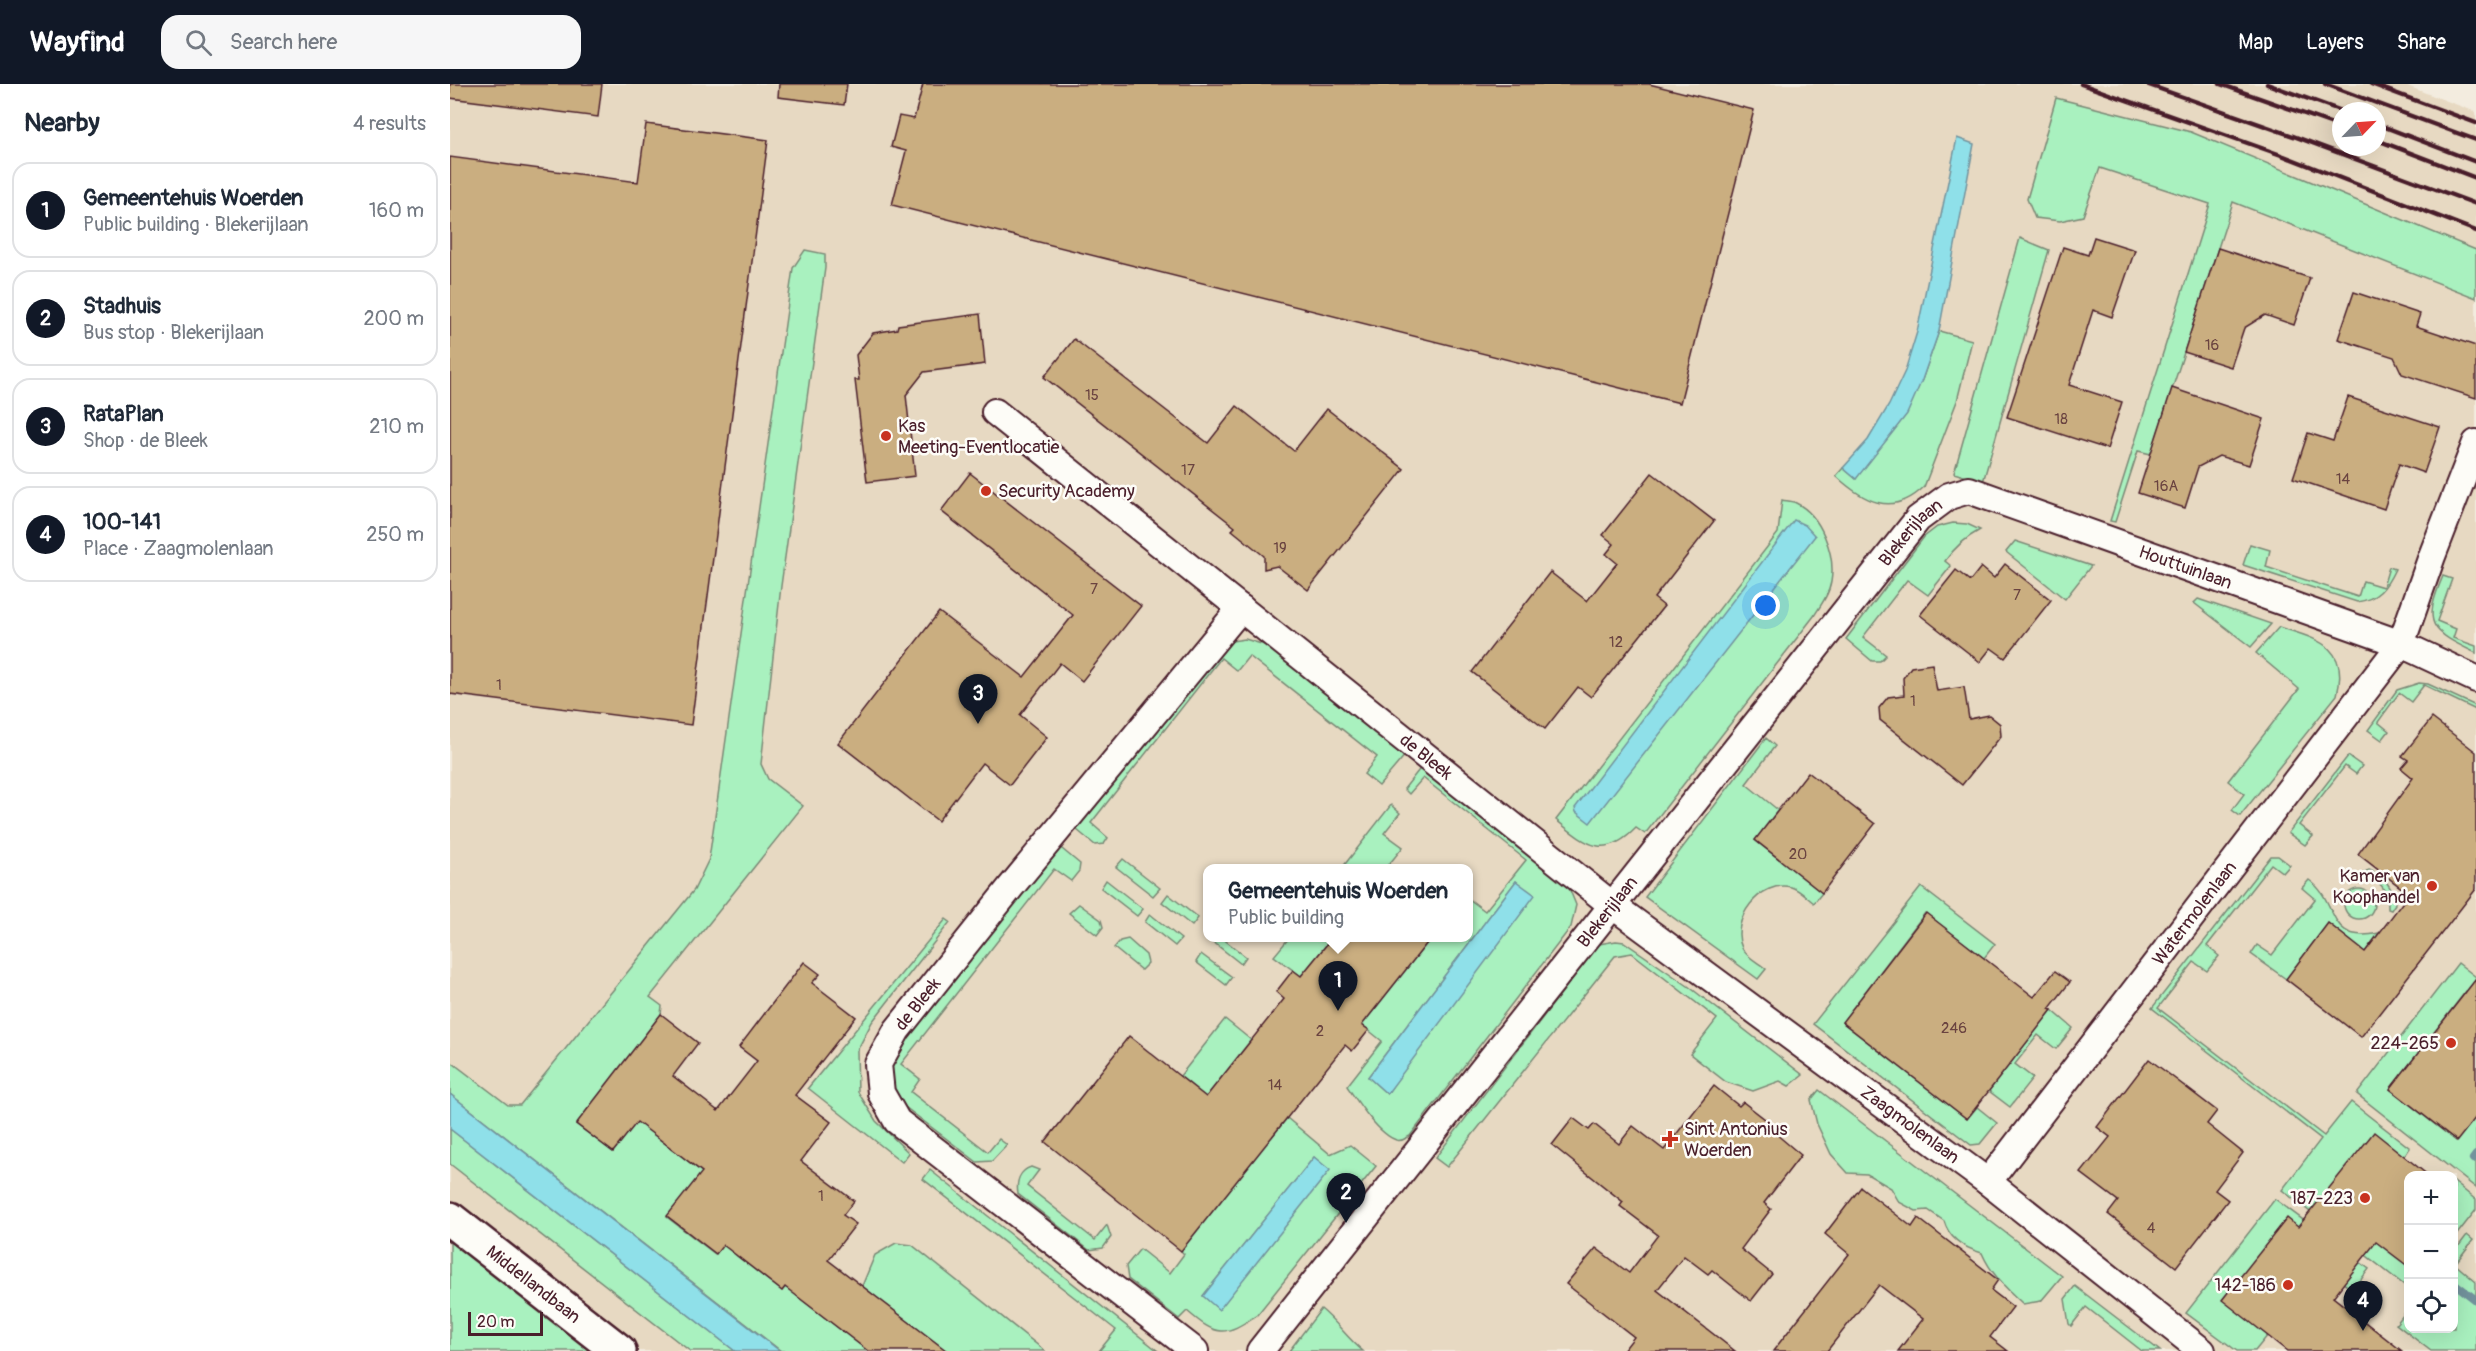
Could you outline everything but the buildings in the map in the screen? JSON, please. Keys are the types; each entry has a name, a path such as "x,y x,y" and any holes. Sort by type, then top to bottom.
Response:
{"main road":[{"name":"Middellandbaan","path":"450,1219 619,1351"}],"street":[{"name":"de Bleek","path":"995,412 1612,905"},
{"path":"2401,644 2439,535 2476,443"},
{"name":"Houttuinlaan","path":"1969,490 2401,644 2476,679"},
{"name":"Blekerijlaan","path":"1260,1351 1918,519 1949,496 1969,490"},
{"name":"de Bleek","path":"1195,1351 897,1121 881,1093 878,1064 897,1030 1010,888 1240,608"},
{"name":"Watermolenlaan","path":"1988,1182 2401,644"},
{"name":"Zaagmolenlaan","path":"1612,905 1988,1182 2202,1351"}],"shaded area":[{"path":"450,84 2402,84 2476,112 2476,1351 450,1351"}],"green space":[{"path":"2056,98 2191,132 2476,250 2476,298 2233,202 2151,454 2138,451 2115,522 2110,521 2210,204 2100,168 2083,216 2060,221 2035,218 2027,199"},
{"path":"2020,238 2049,250 1983,482 1954,473"},
{"path":"805,250 825,254 825,268 781,586 761,764 768,779 803,806 650,997 662,1006 661,1014 576,1124 613,1152 641,1116 658,1138 738,1200 667,1217 715,1254 725,1238 737,1256 782,1291 793,1278 797,1296 868,1351 781,1351 450,1094 450,1061 508,1105 520,1105 694,890 709,859 793,268"},
{"path":"1939,331 1972,340 1957,401 1924,487 1901,502 1889,504 1867,499 1836,476 1843,468 1856,479 1922,380"},
{"path":"1782,500 1794,502 1805,509 1813,517 1825,537 1832,571 1830,586 1824,599 1814,616 1645,834 1636,828 1614,844 1605,846 1586,842 1556,820 1778,533"},
{"path":"1953,523 1967,524 1980,530 1957,547 1945,561 1951,566 1928,595 1907,580 1863,637 1886,655 1880,661 1872,661 1846,639 1924,537 1937,527"},
{"path":"2015,541 2091,566 2065,599 2006,552"},
{"path":"2250,544 2270,550 2266,567 2358,597 2363,581 2383,587 2389,567 2395,569 2381,592 2357,602 2243,565"},
{"path":"2443,576 2452,579 2437,621 2456,629 2453,638 2476,646 2476,653 2448,639 2434,625 2433,606"},
{"path":"2198,599 2271,624 2251,647 2194,603"},
{"path":"2279,627 2317,641 2334,655 2339,665 2340,678 2337,695 2240,816 2232,810 2244,794 2228,781 2299,689 2256,653"},
{"path":"1245,639 1268,646 1406,754 1379,786 1364,774 1377,757 1249,656 1237,671 1221,658 1091,823 1108,838 1104,844 1095,845 1071,825 1225,642"},
{"path":"2419,683 2428,684 2476,706 2476,710 2424,685 2411,702 2399,693 2378,722 2389,731 2382,740 2368,730 2397,690"},
{"path":"1766,738 1775,746 1746,784 1778,810 1755,840 1822,893 1814,903 1794,888 1780,886 1759,895 1750,904 1740,926 1739,937 1742,948 1749,957 1766,969 1758,979 1645,897"},
{"path":"2348,756 2362,766 2356,774 2345,766 2299,825 2313,836 2305,845 2288,833"},
{"path":"1422,766 1567,883 1576,905 1571,927 1410,1136 1404,1140 1398,1140 1389,1137 1375,1124 1347,1086 1382,1041 1362,1025 1428,942 1470,942 1368,1077 1387,1094 1524,888 1516,881 1473,938 1473,902 1485,911 1526,860 1423,778 1409,794 1404,789"},
{"path":"1391,805 1400,813 1384,833 1403,847 1389,864 1345,864"},
{"path":"1056,844 1080,864 1079,871 1071,881 1054,869 901,1064 920,1079 911,1092 988,1152 999,1139 1007,1145 992,1161 977,1162 900,1101 891,1083 892,1056"},
{"path":"2271,856 2278,856 2290,865 2283,873 2271,864 2207,946 2219,956 2207,971 2194,962 2158,1008 2324,1136 2351,1102 2410,1148 2404,1157 2404,1285 2282,1190 2321,1139 2152,1008"},
{"path":"1123,859 1160,888 1153,896 1116,867"},
{"path":"2369,870 2384,879 2390,888 2395,904 2391,910 2388,909 2387,897 2379,883 2363,875"},
{"path":"1106,880 1143,909 1137,916 1101,888"},
{"path":"2309,880 2319,889 2341,927 2350,933 2362,935 2379,933 2365,952 2328,923 2286,979 2251,954 2257,945 2272,955 2315,899 2302,888"},
{"path":"1921,887 1995,944 1984,958 1925,913 1842,1022 1967,1119 1977,1107 1997,1123 1980,1144 1971,1145 1813,1024"},
{"path":"2359,889 2369,894 2374,904 2369,914 2359,919 2349,914 2344,904 2349,894"},
{"path":"1168,894 1198,918 1192,926 1162,902"},
{"path":"1079,904 1101,920 1103,927 1097,935 1069,913"},
{"path":"1150,914 1181,939 1175,946 1145,922"},
{"path":"946,919 950,922 872,1022 857,1051 858,1092 876,1121 909,1153 902,1162 808,1088"},
{"path":"1128,939 1146,955 1148,963 1141,970 1114,948 1120,941"},
{"path":"1213,942 1227,942 1246,957 1241,964"},
{"path":"1286,942 1329,942 1301,976 1274,956"},
{"path":"1624,942 1688,986 1803,1075 1789,1086 1780,1081 1753,1091 1726,1082 1690,1054 1717,1019 1632,953 1615,956 1447,1167 1435,1158 1599,944"},
{"path":"1201,954 1232,977 1226,985 1196,962"},
{"path":"2458,963 2476,977 2476,998 2466,991 2390,1089 2456,1141 2476,1116 2476,1188 2458,1174 2458,1171 2454,1171 2357,1094"},
{"path":"2052,1010 2073,1028 2056,1049 2038,1035 2015,1064 2033,1078 2010,1107 1989,1091"},
{"path":"1225,1019 1251,1040 1206,1097 1180,1076"},
{"path":"1819,1090 2062,1276 2041,1301 2023,1304 1994,1274 1982,1253 1958,1242 1953,1238 1944,1221 1928,1210 1916,1211 1899,1202 1891,1188 1867,1174 1848,1173 1831,1154 1817,1124 1811,1100"},
{"path":"1287,1118 1330,1154 1350,1145 1376,1166 1257,1315 1236,1327 1221,1331 1214,1329 1197,1320 1187,1311 1179,1319 1128,1279 1126,1266 1140,1249 1170,1273 1184,1254 1181,1251","holes":["1314,1157 1329,1170 1219,1309 1203,1296"]},
{"path":"450,1129 735,1351 690,1351 450,1164"},
{"path":"1031,1167 1039,1170 1027,1186 1095,1240 1107,1225 1111,1237 1103,1248 1089,1250 1018,1194 1019,1178"},
{"path":"930,1170 1158,1351 1099,1351 1116,1330 923,1179"},
{"path":"2458,1185 2476,1200 2476,1210 2458,1233"},
{"path":"2275,1199 2369,1269 2353,1290 2343,1283 2268,1335 2255,1351 2237,1351 2186,1313"},
{"path":"2467,1235 2473,1240 2458,1260 2458,1247"},
{"path":"450,1237 596,1351 450,1351"},
{"path":"896,1243 912,1245 1045,1351 943,1351 944,1349 862,1286 875,1255"},
{"path":"2458,1267 2476,1282 2476,1351 2431,1351 2408,1333 2458,1333"},
{"path":"2075,1286 2160,1351 2142,1351 2086,1307 2071,1326 2065,1299"},
{"path":"1321,1309 1352,1341 1363,1351 1289,1351"},
{"path":"2404,1314 2404,1330 2396,1324"}],"water":[{"path":"1957,138 1974,144 1939,331 1907,414 1856,479 1843,468 1868,440 1889,405 1905,371 1917,332"},
{"path":"1794,520 1805,525 1815,536 1590,823 1576,812 1575,808"},
{"path":"1516,881 1535,895 1387,1094 1368,1077 1470,942 1473,942 1473,938"},
{"path":"450,1094 780,1351 735,1351 450,1129"},
{"path":"1314,1157 1330,1170 1219,1310 1203,1296"}],"waterway":[{"path":"2473,1159 2476,1155"},
{"path":"2458,1286 2476,1300"}],"railway":[{"path":"2081,84 2284,156 2476,231"},
{"path":"2146,84 2476,204"},
{"path":"2220,84 2332,124"},
{"path":"2267,84 2332,107"},
{"path":"2325,84 2476,140"},
{"path":"2371,84 2476,123"},
{"path":"2386,127 2476,162"},
{"path":"2386,143 2476,178"}],"place":[{"name":"Kas Meeting-Eventlocatie","path":"886,436"},
{"name":"Security Academy","path":"986,491"},
{"name":"RataPlan","path":"978,724"},
{"name":"Kamer van Koophandel","path":"2432,886"},
{"name":"Gemeentehuis Woerden","path":"1338,1011"},
{"name":"224-265","path":"2451,1043"},
{"name":"Sint Antonius Woerden","path":"1670,1139"},
{"name":"187-223","path":"2365,1198"},
{"name":"Stadhuis","path":"1346,1223"},
{"name":"142-186","path":"2288,1285"},
{"name":"100-141","path":"2363,1331"}]}
